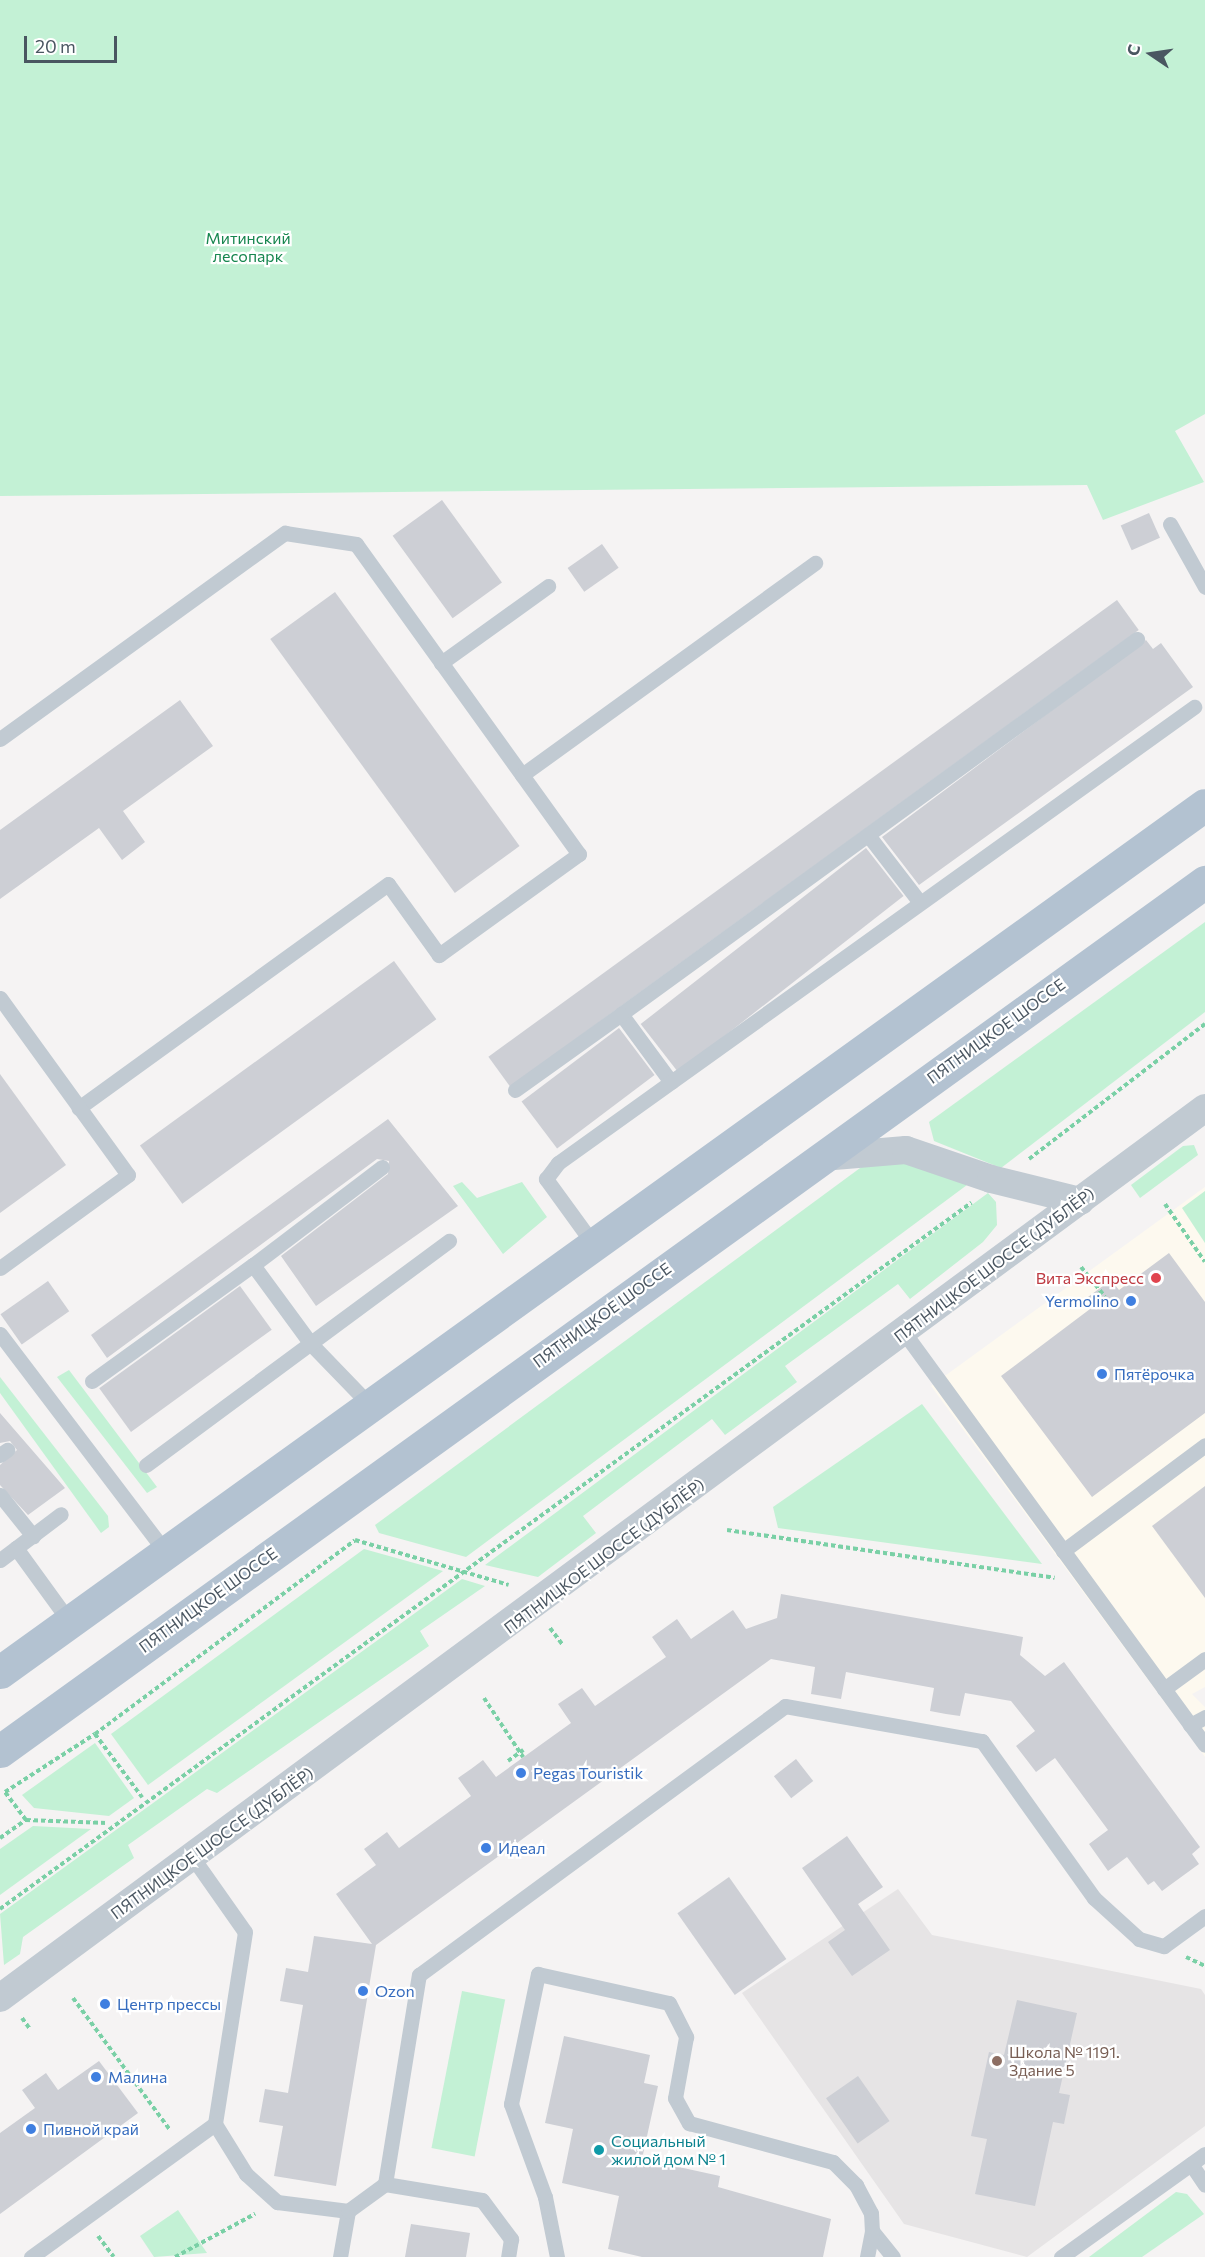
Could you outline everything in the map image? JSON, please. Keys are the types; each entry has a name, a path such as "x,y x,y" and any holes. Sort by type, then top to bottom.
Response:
{"main road":[{"path":"0,1672 1205,805"},
{"name":"ПЯТНИЦКОЕ ШОССЕ","path":"0,1751 1205,882"}],"street":[{"name":"ПЯТНИЦКОЕ ШОССЕ (ДУБЛЁР)","path":"0,1998 193,1858 903,1331 1202,1115"},
{"path":"820,1158 906,1150 1000,1182 1080,1201"}],"lane":[{"path":"1170,525 1205,587"},
{"path":"0,739 285,533 356,544 579,854 439,955 388,884 79,1108"},
{"path":"522,775 815,563"},
{"path":"441,663 548,586"},
{"path":"515,1090 1137,639"},
{"path":"594,1245 546,1179 558,1163 918,900 1194,707"},
{"path":"868,835 918,900"},
{"path":"0,998 128,1175 0,1268"},
{"path":"621,1014 671,1082"},
{"path":"92,1381 253,1265 382,1167"},
{"path":"146,1465 448,1241"},
{"path":"253,1265 311,1344 370,1405"},
{"path":"903,1331 1205,1745"},
{"path":"0,1334 166,1553"},
{"path":"1063,1551 1205,1445"},
{"path":"0,1495 33,1536"},
{"path":"0,1560 61,1514"},
{"path":"16,1548 69,1621"},
{"path":"1164,1689 1205,1659"},
{"path":"193,1858 245,1932 215,2124 246,2174 277,2202 348,2211 385,2184 418,1975 785,1706 982,1741 1094,1898 1139,1939 1164,1946 1205,1916"},
{"path":"1191,1725 1205,1717"},
{"path":"557,2257 538,2174 511,2104 538,1974 669,2003 686,2037 675,2098 689,2122 833,2162 856,2185 871,2213 872,2231 867,2257"},
{"path":"31,2257 215,2124"},
{"path":"1060,2257 1205,2154"},
{"path":"1191,2164 1205,2185"},
{"path":"385,2184 482,2200 511,2239 508,2257"},
{"path":"340,2257 348,2211"},
{"path":"872,2231 893,2257"}],"path":[{"path":"0,1909 1000,1182 1205,1024"},
{"path":"1165,1204 1205,1262"},
{"path":"1081,1266 1105,1297"},
{"path":"727,1530 1062,1579"},
{"path":"26,1820 5,1792 95,1734 355,1540 519,1588"},
{"path":"544,1620 562,1644"},
{"path":"484,1698 522,1751 523,1757"},
{"path":"95,1734 142,1797"},
{"path":"508,1761 522,1751"},
{"path":"0,1838 26,1820 107,1823"},
{"path":"73,1998 183,2147"},
{"path":"175,2257 277,2202"}],"shaded area":[{"path":"1205,1187 1205,1687 1192,1694 1205,1707 1205,1757 931,1386"},
{"name":"Школа № 1191. Здание 5","path":"898,1889 932,1935 1201,1989 1205,1995 1205,2126 1027,2257 904,2224 742,1993"}],"green space":[{"name":"Митинский лесопарк","path":"0,0 1205,0 1205,414 1175,431 1204,482 1103,520 1087,485 0,496"},
{"path":"1205,922 1205,1012 1001,1168 934,1141 929,1122"},
{"path":"1194,1145 1198,1155 1140,1198 1131,1185 1183,1146"},
{"path":"875,1157 903,1157 971,1182 466,1557 379,1533 375,1525"},
{"path":"462,1182 477,1198 522,1182 547,1217 503,1254 453,1186"},
{"path":"1205,1191 1205,1243 1182,1208"},
{"path":"988,1193 996,1202 997,1225 983,1242 910,1299 898,1284 785,1366 797,1382 725,1435 712,1419 583,1516 596,1533 538,1577 485,1565"},
{"path":"69,1370 157,1487 147,1493 57,1377"},
{"path":"0,1377 108,1516 109,1527 101,1533 0,1393"},
{"path":"922,1404 1042,1564 778,1528 773,1507"},
{"path":"364,1549 443,1571 148,1785 111,1734"},
{"path":"462,1579 485,1586 420,1631 429,1646 217,1793 207,1789 128,1845 134,1858 23,1937 20,1954 4,1965 0,1914"},
{"path":"95,1743 134,1798 109,1816 34,1808 22,1795"},
{"path":"33,1826 91,1829 0,1895 0,1849"},
{"path":"462,1991 505,1999 475,2156 431,2148"},
{"path":"1176,2192 1187,2194 1204,2214 1142,2257 1089,2257"},
{"path":"178,2210 207,2253 154,2257 140,2236"}],"building":[{"path":"442,500 502,583 453,618 393,536"},
{"path":"1149,513 1160,538 1132,550 1121,526"},
{"path":"602,544 619,568 584,592 568,568"},
{"path":"335,592 520,846 455,893 270,639"},
{"path":"1117,600 1139,630 510,1087 488,1057"},
{"path":"1146,640 1153,649 1161,643 1193,687 919,885 882,837"},
{"path":"180,700 213,746 123,811 145,842 122,860 99,828 0,899 0,830"},
{"path":"866,848 904,896 678,1072 641,1024"},
{"path":"394,961 436,1019 182,1204 140,1146"},
{"path":"619,1028 655,1075 557,1149 522,1101"},
{"path":"0,1074 66,1165 0,1213"},
{"path":"388,1119 458,1206 316,1306 281,1256 388,1174 389,1161 377,1159 107,1358 91,1335"},
{"path":"1169,1253 1205,1302 1205,1413 1092,1497 1001,1376 1094,1306 1088,1297 1111,1280 1119,1290"},
{"path":"48,1281 69,1311 22,1345 0,1314"},
{"path":"240,1286 272,1330 131,1432 99,1388"},
{"path":"0,1413 65,1488 28,1515 0,1485 0,1465 17,1450 10,1441 0,1443"},
{"path":"1205,1486 1205,1598 1152,1526"},
{"path":"781,1594 1023,1637 1020,1655 1045,1676 1064,1662 1200,1847 1192,1854 1199,1864 1162,1891 1154,1881 1148,1885 1127,1857 1108,1871 1089,1844 1108,1830 1055,1758 1036,1772 1016,1746 1035,1731 1011,1701 965,1693 960,1716 946,1714 930,1711 934,1688 846,1672 841,1699 811,1694 815,1667 771,1659 376,1945 336,2186 274,2176 283,2126 259,2122 265,2089 288,2093 303,2005 280,2001 286,1968 308,1972 314,1936 372,1944 336,1894 376,1865 364,1849 387,1832 399,1848 471,1796 458,1778 483,1760 496,1777 571,1723 558,1704 582,1688 595,1706 666,1657 652,1637 677,1619 691,1639 733,1610 746,1629 777,1618"},
{"path":"796,1759 813,1781 791,1798 774,1776"},
{"path":"847,1836 883,1887 858,1904 890,1950 852,1976 828,1942 845,1930 802,1868"},
{"path":"729,1877 786,1959 735,1995 677,1913"},
{"path":"1017,2000 1077,2013 1059,2093 1070,2095 1064,2124 1053,2122 1035,2206 975,2194 987,2139 971,2136 989,2052 1004,2055"},
{"name":"Социальный жилой дом № 1","path":"564,2036 650,2055 644,2083 658,2086 642,2159 720,2176 718,2187 831,2219 823,2257 642,2257 608,2249 619,2196 562,2183 573,2129 545,2123"},
{"path":"99,2061 138,2113 0,2214 0,2133 35,2108 22,2090 46,2073 58,2090"},
{"path":"858,2076 890,2121 858,2143 826,2098"},
{"path":"411,2224 470,2233 466,2257 405,2257"}],"place":[{"name":"Вита Экспресс","path":"1156,1278"},
{"name":"Yermolino","path":"1131,1301"},
{"name":"Пятёрочка","path":"1102,1374"},
{"name":"Pegas Touristik","path":"521,1773"},
{"name":"Идеал","path":"486,1848"},
{"name":"Ozon","path":"363,1991"},
{"name":"Центр прессы","path":"105,2004"},
{"name":"Школа № 1191. Здание 5","path":"997,2061"},
{"name":"Малина","path":"96,2077"},
{"name":"Пивной край","path":"31,2129"},
{"name":"Социальный жилой дом № 1","path":"599,2150"}]}
